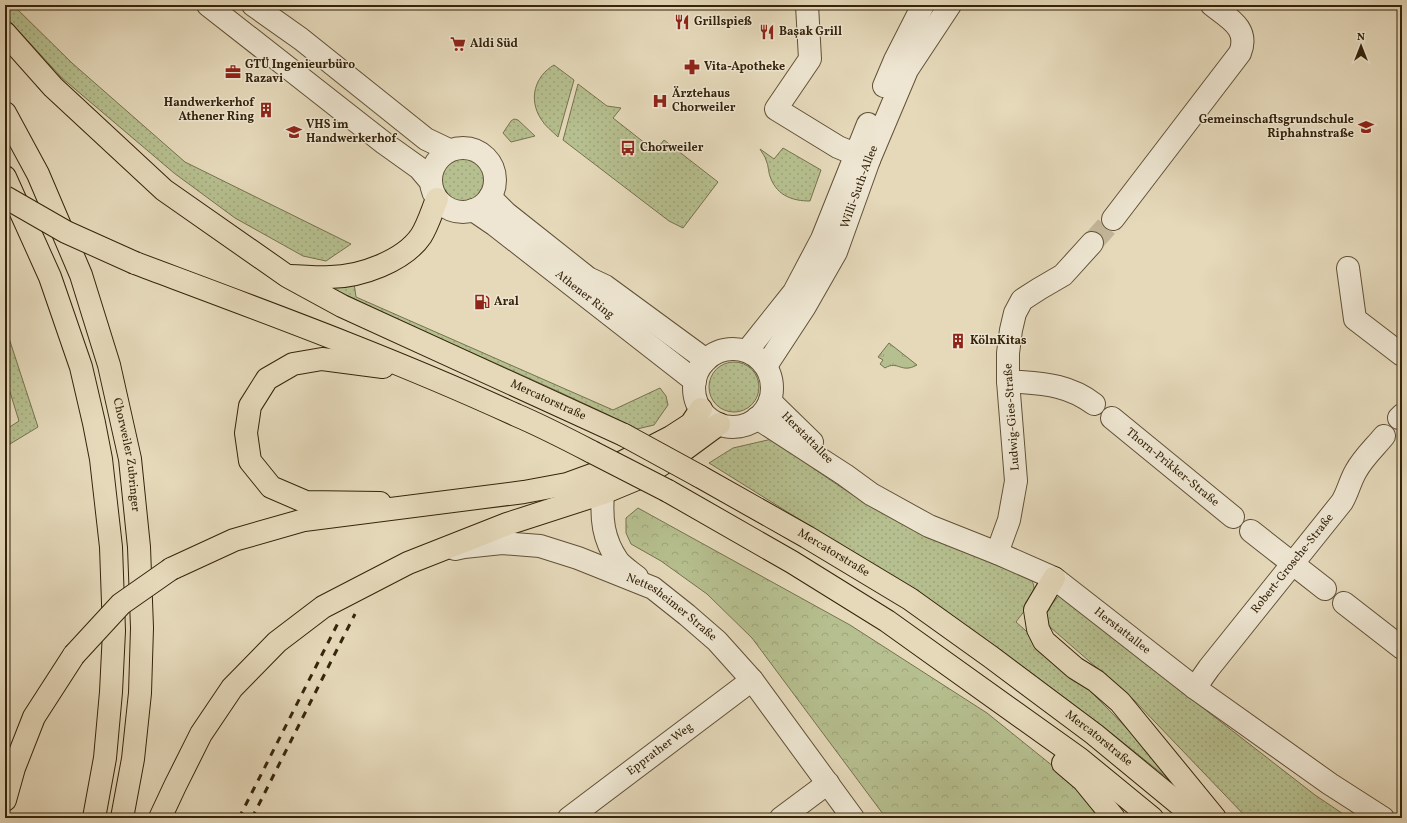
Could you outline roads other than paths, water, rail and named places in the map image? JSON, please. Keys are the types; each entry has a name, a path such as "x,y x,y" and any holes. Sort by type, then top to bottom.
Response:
{"main road":[{"name":"Mercatorstraße","path":"5,32 53,87 164,190 287,276 342,306 624,435 807,537 910,599 997,661 1094,734 1196,818"},
{"name":"Chorweiler Zubringer","path":"5,113 38,174 81,275 109,365 130,459 139,547 142,642 140,693 133,759 122,818"},
{"path":"5,177 50,277 78,359 94,423 101,459 111,547 114,631 111,692 105,750 94,818"},
{"path":"287,276 332,277 369,269 391,261 408,250 421,236 434,190"},
{"path":"5,196 66,232 135,263 322,334 421,374 516,415 668,491 792,562 887,621 1080,759 1152,818"},
{"path":"421,374 368,364 322,359 293,364 267,379 250,406 246,433 250,461 271,487 306,502 378,503 455,501"},
{"path":"5,800 14,768 34,717 74,655 121,604 171,569 234,540 304,520 524,492 566,484 610,468 671,437 691,424 701,409"},
{"path":"160,818 202,734 232,688 272,647 323,607 408,563 507,524 603,493 644,476 719,424"},
{"path":"1054,578 1035,610 1038,628 1044,641 1075,668 1096,681 1120,702 1215,818"},
{"path":"936,655 1083,780 1114,818"}],"street":[{"path":"208,5 419,168 444,205 452,210 461,212 473,210 482,205 490,197 493,191 495,178 494,171 488,159 477,150 463,147 449,150 435,162 434,190"},
{"path":"253,5 309,46 426,139 449,150"},
{"path":"807,5 810,59 776,109 838,147 862,157"},
{"name":"Willi-Suth-Allee","path":"766,366 804,308 836,252 862,157 895,60 923,5"},
{"name":"Willi-Suth-Allee","path":"747,351 794,292 907,70 950,5"},
{"path":"1112,219 1240,52 1243,44 1243,36 1239,27 1212,5"},
{"path":"289,68 309,46"},
{"name":"Athener Ring","path":"490,197 506,212 588,278 605,286 706,360"},
{"name":"Athener Ring","path":"473,210 495,225 695,381"},
{"name":"Ludwig-Gies-Straße","path":"997,553 1009,520 1016,481 1008,381 1008,353 1015,313 1022,300 1063,275 1092,243"},
{"path":"1348,268 1355,319 1402,355"},
{"path":"736,349 747,351 761,360 766,366 771,377 772,389 770,401 765,411 750,422 735,426 719,424 712,420 701,409 697,400 695,381 699,370 706,360 715,353 736,349"},
{"path":"1008,381 1063,388 1084,397 1094,404"},
{"name":"Herstattallee","path":"770,401 845,475"},
{"name":"Herstattallee","path":"757,418 845,475 871,494 930,526 1054,578 1195,688 1330,784 1382,818"},
{"name":"Thorn-Prikker-Straße","path":"1112,418 1233,517"},
{"name":"Robert-Grosche-Straße","path":"1195,688 1209,668 1342,502 1363,460 1384,436"},
{"path":"603,493 602,514 605,537 619,562 653,588"},
{"path":"1251,531 1325,589"},
{"name":"Nettesheimer Straße","path":"408,563 464,547 502,544 540,546 578,558 653,588 718,641 752,680 853,818"},
{"path":"1344,603 1402,648"},
{"name":"Epprather Weg","path":"569,818 752,680"},
{"path":"781,818 828,783"}],"tunnel":[{"path":"1092,243 1113,219"}],"railway":[{"path":"252,818 355,614"},
{"path":"239,818 338,623"}],"place":[{"name":"Grillspieß","path":"682,22"},
{"name":"Başak Grill","path":"767,32"},
{"name":"Aldi Süd","path":"458,44"},
{"name":"Vita-Apotheke","path":"692,67"},
{"name":"GTÜ Ingenieurbüro Razavi","path":"233,72"},
{"name":"Ärztehaus Chorweiler","path":"660,101"},
{"name":"Handwerkerhof Athener Ring","path":"266,110"},
{"name":"Gemeinschaftsgrundschule Riphahnstraße","path":"1366,127"},
{"name":"VHS im Handwerkerhof","path":"294,132"},
{"name":"Chorweiler","path":"628,148"},
{"name":"Aral","path":"482,302"},
{"name":"KölnKitas","path":"958,341"}]}
